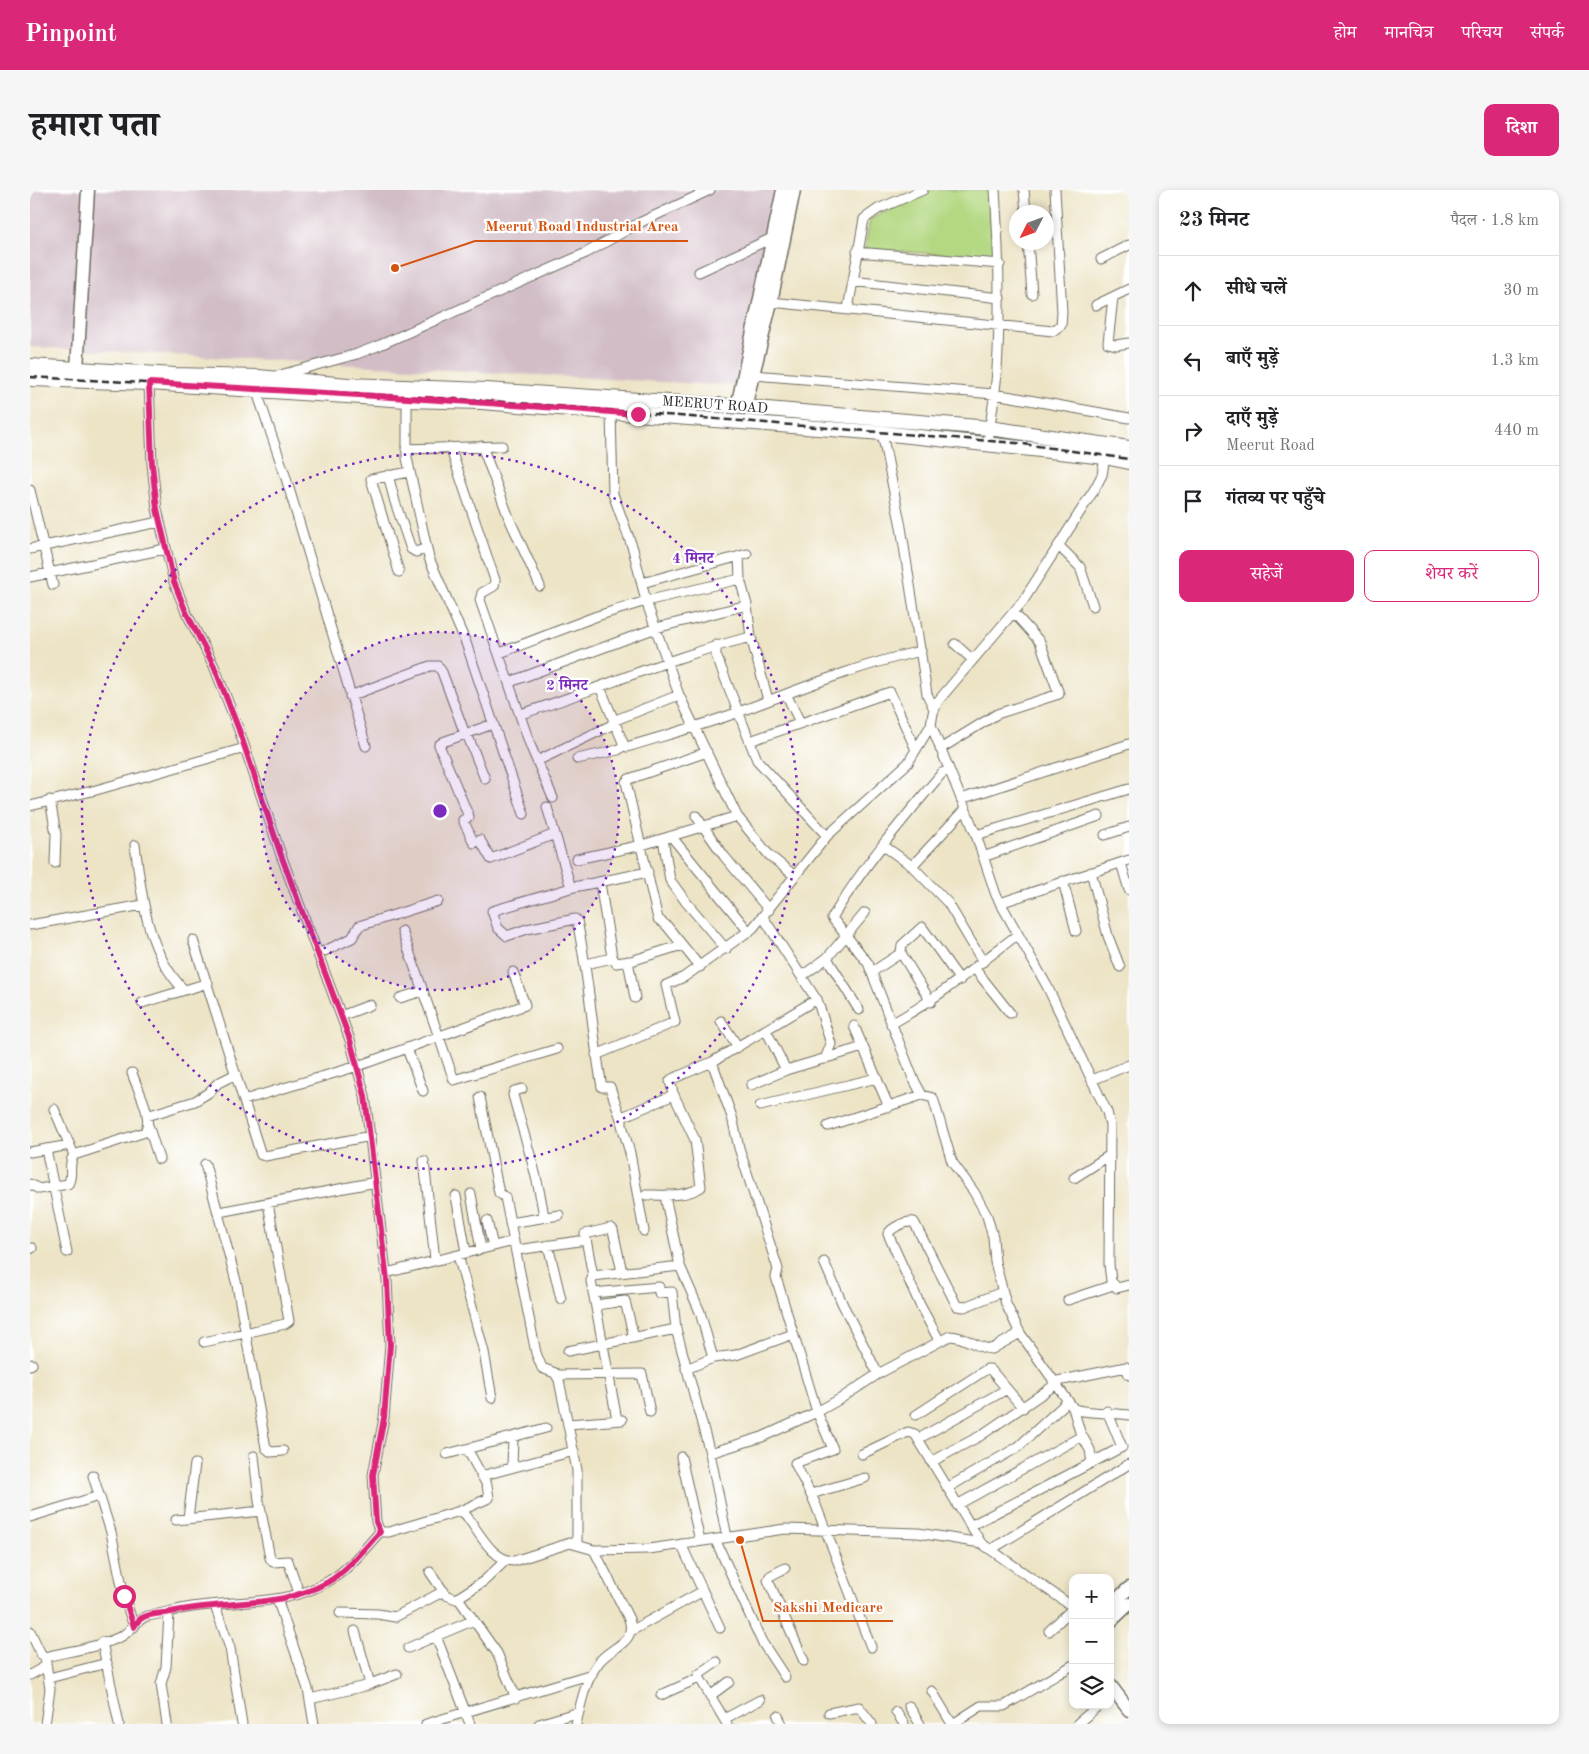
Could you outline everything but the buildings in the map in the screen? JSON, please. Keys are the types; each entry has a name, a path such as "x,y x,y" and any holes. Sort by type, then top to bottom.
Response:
{"main road":[{"name":"MEERUT ROAD","path":"30,366 76,375 149,383 407,400 481,402 882,433 1105,457 1129,462"},
{"name":"MEERUT ROAD","path":"30,379 76,375 271,378 348,385 486,390 741,407 989,428 1129,448"},
{"path":"738,422 741,407"}],"street":[{"path":"76,375 88,190"},
{"path":"271,378 357,354 380,345 586,253 639,223 710,190"},
{"path":"749,382 784,190"},
{"path":"741,407 771,302 794,190"},
{"path":"988,444 995,394 1000,327 1000,264 995,190"},
{"path":"1024,190 1025,205"},
{"path":"771,302 1053,332 1061,324 1062,281 1055,190"},
{"path":"848,309 864,219 878,209 920,191"},
{"path":"699,272 774,238"},
{"path":"1101,259 1129,245"},
{"path":"1029,250 1032,294"},
{"path":"857,252 1000,264"},
{"path":"852,281 1000,298"},
{"path":"1096,305 1129,289"},
{"path":"1113,297 1108,343 1116,345 1129,343"},
{"path":"749,382 995,394 1129,418"},
{"path":"149,383 152,464 159,522 165,549 186,612 214,668 245,748 358,1066 371,1136 386,1272 390,1345 384,1418 373,1475 376,1522 380,1532"},
{"path":"256,389 285,475 366,746"},
{"path":"407,400 406,449 427,548 466,643 524,814"},
{"path":"611,412 613,494 631,542 646,601 679,695 737,816 769,855 796,876"},
{"path":"882,433 927,694 934,708"},
{"path":"482,446 509,518 540,586"},
{"path":"406,449 502,446"},
{"path":"450,447 495,580 494,586 482,594 480,600 520,714 553,798"},
{"path":"596,1055 675,1022 666,985 700,967 749,932 766,914 827,836 861,803 901,770 931,726 934,708 1014,613 1059,546 1102,475 1105,457"},
{"path":"399,572 371,482 374,477 410,472"},
{"path":"388,475 394,502 411,549 416,552 427,548"},
{"path":"30,490 53,585"},
{"path":"30,549 159,522"},
{"path":"1059,546 1080,567 1093,606"},
{"path":"30,577 165,549"},
{"path":"642,583 743,555 740,579 747,605 751,637 768,700"},
{"path":"500,653 597,616 646,601 740,579"},
{"path":"510,682 656,628 747,605"},
{"path":"940,750 997,714 1059,694 1040,642 1014,613"},
{"path":"520,714 600,688 716,645 751,637"},
{"path":"955,644 973,660"},
{"path":"716,645 716,654 738,712 762,766 827,836"},
{"path":"624,745 627,747 695,728 768,700 896,656 921,651"},
{"path":"350,696 430,666 438,666 485,779"},
{"path":"600,688 624,745"},
{"path":"750,741 890,692 916,750"},
{"path":"786,694 800,722"},
{"path":"537,760 613,722 679,695"},
{"path":"493,724 443,742 440,746 469,817 463,820 474,843 480,840 491,859 555,834"},
{"path":"931,726 976,835 1000,903 1047,986 1107,1112 1110,1125 1109,1264 1113,1285"},
{"path":"961,799 1129,744"},
{"path":"577,759 618,750 624,745"},
{"path":"30,806 96,790 245,748"},
{"path":"700,967 668,926 658,919 642,845 626,786 627,780 707,752"},
{"path":"922,1095 904,1060 872,972 832,918 858,877 942,773 949,770"},
{"path":"976,835 1129,789"},
{"path":"50,800 56,834 55,863"},
{"path":"547,807 571,888"},
{"path":"912,866 965,809"},
{"path":"696,816 766,914 816,999 828,1027 831,1044 825,1058"},
{"path":"577,859 642,845 737,816"},
{"path":"983,857 1100,816"},
{"path":"1106,835 1129,827"},
{"path":"667,838 749,932"},
{"path":"667,838 670,880 726,949"},
{"path":"135,845 143,905 157,952 173,979 184,990"},
{"path":"884,846 912,866 948,903 983,962"},
{"path":"1000,903 1125,861 1129,890"},
{"path":"644,1232 630,1152 621,1119 610,1087 602,1087 596,1055 586,964 575,919 527,929 507,936 498,928 492,911 571,888 648,872"},
{"path":"1091,872 1108,936 1120,967"},
{"path":"1063,881 1076,932"},
{"path":"601,889 612,958 616,963 682,945"},
{"path":"318,954 352,938 359,926 438,901"},
{"path":"30,925 143,905"},
{"path":"802,976 827,958 865,913"},
{"path":"931,1002 901,953 902,945 922,927 960,980"},
{"path":"402,931 454,1080 557,1049"},
{"path":"891,1024 931,1002 1017,935"},
{"path":"194,940 260,1152 263,1156 371,1136"},
{"path":"872,972 901,953"},
{"path":"586,964 612,958"},
{"path":"827,958 859,1010"},
{"path":"628,961 635,998"},
{"path":"975,969 1010,1013"},
{"path":"244,1100 358,1066 526,1004 513,972"},
{"path":"142,1003 208,983"},
{"path":"400,998 423,991"},
{"path":"646,1195 667,1196 694,1192 701,1186 695,1140 673,1093 671,1080 712,1062 816,999"},
{"path":"341,1016 370,1005"},
{"path":"722,1021 738,1047"},
{"path":"854,1026 889,1107"},
{"path":"766,1030 786,1070"},
{"path":"751,1085 786,1070 863,1048"},
{"path":"407,1049 423,1091"},
{"path":"712,1062 732,1117 739,1148 778,1269 776,1277 816,1412 833,1449 795,1463 811,1494 871,1647"},
{"path":"1092,1080 1129,1065"},
{"path":"132,1073 159,1158"},
{"path":"30,1184 39,1189 70,1182 70,1163 74,1155 142,1134 148,1121 195,1101 208,1093 218,1083 236,1074"},
{"path":"760,1106 877,1078"},
{"path":"522,1089 514,1091 513,1095 525,1140 532,1153 544,1217"},
{"path":"621,1119 673,1093"},
{"path":"828,1126 922,1095 933,1098 952,1162 974,1192 987,1216 1002,1292 1020,1333 1070,1405 1082,1436 1090,1450 1092,1463"},
{"path":"480,1097 499,1193 505,1196 540,1364 544,1370 557,1376 642,1374 650,1412"},
{"path":"54,1109 74,1155"},
{"path":"30,1152 70,1146"},
{"path":"46,1150 67,1252"},
{"path":"1074,1178 1110,1155"},
{"path":"424,1161 435,1260"},
{"path":"205,1164 219,1212 236,1285 266,1448 270,1452 283,1451"},
{"path":"219,1212 376,1182"},
{"path":"471,1194 481,1249"},
{"path":"456,1196 460,1218 462,1254 484,1352 492,1398"},
{"path":"667,1196 666,1201 680,1266 700,1312 713,1358"},
{"path":"204,1342 245,1334 285,1324 289,1321 268,1203"},
{"path":"510,1223 559,1215"},
{"path":"460,1218 474,1216"},
{"path":"487,1222 493,1246"},
{"path":"939,1340 921,1307 892,1244 888,1234 890,1230 906,1222 914,1222 957,1306 964,1307 1002,1292"},
{"path":"568,1424 620,1420 590,1278 593,1276 585,1234 611,1228 613,1230 622,1272"},
{"path":"386,1272 493,1246 548,1245 586,1240"},
{"path":"548,1245 561,1299"},
{"path":"824,1262 843,1305 878,1374"},
{"path":"593,1276 680,1266"},
{"path":"1068,1300 1113,1285 1117,1288 1129,1285"},
{"path":"593,1293 659,1287 659,1294 672,1292 676,1329 710,1453 728,1537"},
{"path":"617,1291 618,1302"},
{"path":"596,1305 625,1301 634,1338"},
{"path":"568,1351 676,1329"},
{"path":"710,1453 762,1437 816,1412 840,1400 878,1374 939,1340 957,1336 986,1350 992,1350 1020,1333"},
{"path":"686,1369 713,1358 736,1355 793,1334"},
{"path":"931,1462 980,1436 1022,1408 1054,1383 1126,1367 1129,1375"},
{"path":"916,1415 987,1369 990,1369 1022,1408"},
{"path":"557,1376 577,1470 577,1544"},
{"path":"918,1439 1006,1389"},
{"path":"1070,1405 1083,1412 1107,1411 1129,1415"},
{"path":"948,1488 1018,1447 1070,1405"},
{"path":"970,1526 1122,1447 1107,1411"},
{"path":"447,1454 546,1428"},
{"path":"862,1454 908,1432 914,1434 981,1544"},
{"path":"958,1504 1082,1436"},
{"path":"512,1437 512,1467"},
{"path":"45,1656 123,1635 143,1618 192,1607 277,1599 327,1583 342,1572 380,1532 389,1532 460,1511 489,1498 487,1485 468,1449"},
{"path":"481,1476 574,1451"},
{"path":"254,1456 261,1511 270,1558 273,1562 288,1561 299,1593"},
{"path":"681,1457 700,1541"},
{"path":"188,1518 196,1464"},
{"path":"992,1549 1129,1464"},
{"path":"93,1476 111,1532 124,1596 134,1627"},
{"path":"811,1494 865,1478"},
{"path":"30,1517 99,1496"},
{"path":"176,1520 261,1511"},
{"path":"460,1511 465,1514 497,1556 505,1561 514,1561 561,1545 577,1544 594,1550 649,1549 785,1529 918,1533 981,1544 992,1549 1069,1605"},
{"path":"715,1539 762,1642 785,1677"},
{"path":"681,1544 720,1628"},
{"path":"594,1550 629,1619 632,1631"},
{"path":"430,1572 452,1600 484,1581 505,1561"},
{"path":"786,1568 770,1576 768,1580 804,1661"},
{"path":"1114,1602 1129,1588"},
{"path":"576,1724 592,1674 599,1662 624,1642 632,1631 703,1591"},
{"path":"340,1614 378,1614 395,1618 444,1592"},
{"path":"458,1598 497,1653 516,1698"},
{"path":"277,1599 310,1699 314,1724"},
{"path":"1113,1619 1129,1604"},
{"path":"215,1606 230,1648 242,1724"},
{"path":"1049,1631 1069,1612"},
{"path":"167,1724 161,1684 166,1667 169,1613"},
{"path":"408,1648 474,1620"},
{"path":"30,1631 41,1654 45,1656 49,1678 50,1689 44,1724"},
{"path":"355,1631 370,1684"},
{"path":"436,1636 470,1724"},
{"path":"102,1642 120,1724"},
{"path":"717,1662 699,1672 700,1678 725,1722 760,1700"},
{"path":"49,1678 107,1663"},
{"path":"30,1675 46,1666"},
{"path":"932,1691 953,1724 980,1706 1004,1706 1069,1667"},
{"path":"310,1699 370,1684 397,1674"},
{"path":"426,1724 592,1674"},
{"path":"661,1695 700,1678"},
{"path":"710,1696 729,1682"},
{"path":"1114,1693 1129,1710"},
{"path":"909,1706 920,1724"},
{"path":"829,1713 859,1707 872,1724"},
{"path":"1077,1724 1094,1709"},
{"path":"539,1724 579,1712"},
{"path":"896,1712 904,1724"}],"shaded area":[{"path":"30,190 775,190 735,386 30,347"}],"green space":[{"path":"931,190 987,190 995,258 865,249 870,219"}],"railway":[{"path":"30,377 491,401 1016,443 1129,459"}],"place":[{"name":"Meerut Road Industrial Area","path":"395,268"},
{"name":"Sakshi Medicare","path":"740,1540"}],"route":[{"path":"124,1596 134,1627 147,1616 192,1607 277,1599 327,1583 342,1572 380,1532 376,1526 373,1475 384,1418 390,1345 387,1280 371,1132 358,1066 281,855 237,724 214,666 186,612 174,582 157,509 152,464 149,383 407,400 481,402 638,414"}]}
